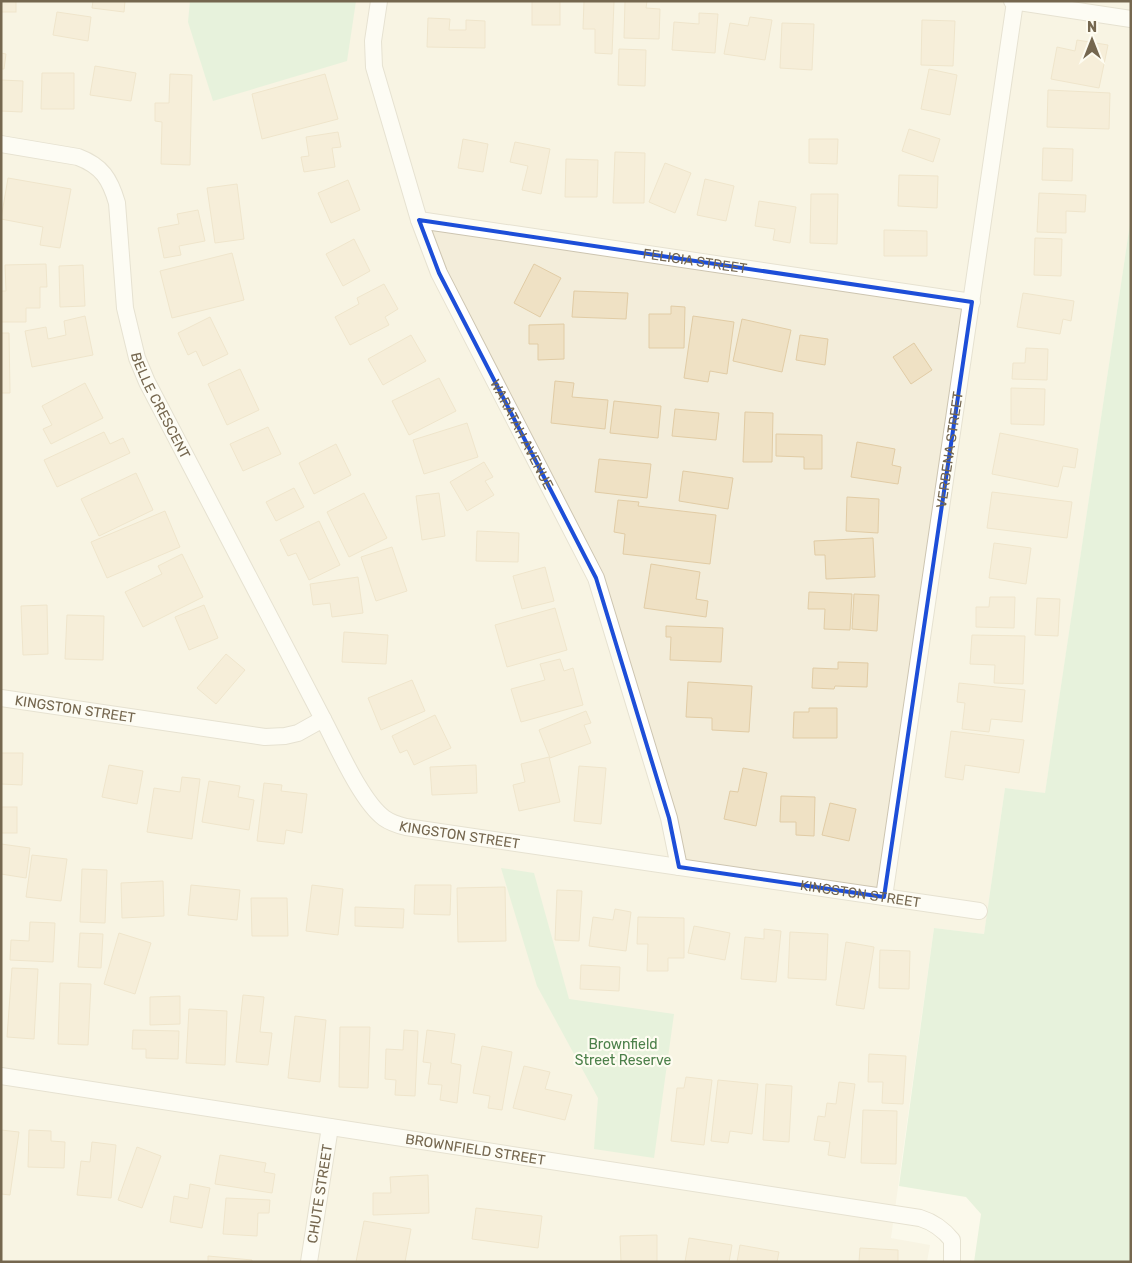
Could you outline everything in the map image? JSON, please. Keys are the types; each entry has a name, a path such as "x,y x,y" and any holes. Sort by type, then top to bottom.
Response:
{"street":[{"name":"WARATAH AVENUE","path":"379,1 373,41 374,67 419,220 438,273 596,578 669,818 679,867"},
{"path":"1014,1 1131,19"},
{"name":"VERBENA STREET","path":"884,897 972,302 1014,1"},
{"name":"BELLE CRESCENT","path":"1,144 78,157 90,161 106,174 113,188 117,203 125,308 137,358 323,719"},
{"name":"FELICIA STREET","path":"419,220 972,302"},
{"name":"KINGSTON STREET","path":"1,698 265,737 298,733 323,719 370,805 385,819 395,824 979,911"},
{"name":"BROWNFIELD STREET","path":"1,1076 920,1218 930,1221 952,1240 952,1262"},
{"name":"CHUTE STREET","path":"309,1262 330,1127"}],"highlighted area":[{"path":"419,220 972,302 884,897 679,867 669,818 596,578 439,273"}],"shaded area":[{"path":"1,1 1131,1 1131,217 1045,794 1005,788 984,934 934,928 891,1238 930,1245 927,1262 1,1262"}],"green space":[{"path":"190,1 356,1 347,61 213,101 188,22"},
{"path":"1131,217 1131,1262 974,1262 981,1214 966,1197 899,1186 934,928 984,934 1005,788 1045,793"},
{"name":"Brownfield Street Reserve","path":"501,868 534,873 569,999 674,1014 654,1158 594,1149 598,1098 537,986"}],"building":[{"path":"1,1 16,1 16,12 1,12"},
{"path":"93,1 125,1 124,12 92,8"},
{"path":"532,1 560,1 560,25 532,25"},
{"path":"584,1 614,1 612,54 595,53 595,29 583,29"},
{"path":"625,1 647,1 646,8 660,9 659,39 624,38"},
{"path":"57,12 91,17 88,41 53,35"},
{"path":"699,13 718,14 715,53 672,50 674,22 699,24"},
{"path":"750,17 772,20 765,60 724,54 730,23 748,26"},
{"path":"428,18 450,19 449,30 466,30 466,20 485,21 485,48 427,47"},
{"path":"922,20 955,21 953,66 921,65"},
{"path":"782,23 814,24 812,70 780,68"},
{"path":"1077,40 1108,45 1099,88 1051,79 1057,47 1075,51"},
{"path":"619,49 646,50 645,86 618,85"},
{"path":"1,53 6,54 4,69 1,69"},
{"path":"95,66 136,73 131,101 90,95"},
{"path":"929,69 957,75 950,115 921,109"},
{"path":"42,73 74,73 74,109 41,109"},
{"path":"170,74 192,75 190,165 161,164 162,122 155,121 155,103 169,103"},
{"path":"325,74 338,119 262,139 252,94"},
{"path":"1,80 23,81 22,112 1,111"},
{"path":"1048,90 1110,93 1109,129 1047,127"},
{"path":"909,129 940,139 933,162 902,151"},
{"path":"338,132 341,147 332,148 335,167 304,172 301,157 309,156 306,137"},
{"path":"463,139 488,144 483,172 458,168"},
{"path":"809,139 838,139 837,164 809,163"},
{"path":"515,142 550,149 541,194 522,190 528,166 510,162"},
{"path":"1043,148 1073,149 1072,181 1042,180"},
{"path":"615,152 645,153 644,203 613,203"},
{"path":"566,159 598,160 597,197 565,197"},
{"path":"665,163 691,173 675,213 649,202"},
{"path":"899,175 938,176 937,208 898,206"},
{"path":"8,178 71,189 60,248 40,245 43,227 1,219"},
{"path":"705,179 734,186 726,221 697,215"},
{"path":"348,180 360,210 331,223 318,193"},
{"path":"237,184 244,239 215,243 207,188"},
{"path":"1039,193 1086,195 1085,212 1066,211 1066,233 1037,232"},
{"path":"811,194 838,194 837,244 810,243"},
{"path":"759,201 796,207 790,243 773,240 775,229 755,226"},
{"path":"198,210 205,241 179,246 181,255 164,258 158,228 179,224 177,214"},
{"path":"884,230 927,231 927,256 884,256"},
{"path":"1035,238 1062,239 1061,276 1034,275"},
{"path":"354,239 370,271 343,286 326,254"},
{"path":"232,253 244,300 172,318 160,271"},
{"path":"46,264 47,287 40,287 40,308 26,308 26,322 1,322 1,291 6,291 5,265"},
{"path":"534,264 561,278 540,317 514,303"},
{"path":"83,265 85,306 60,307 59,266"},
{"path":"384,284 398,309 385,317 389,325 350,345 335,317 359,304 357,298"},
{"path":"574,291 628,293 626,319 572,317"},
{"path":"1023,293 1074,301 1071,321 1063,319 1060,334 1017,327"},
{"path":"671,306 685,307 684,348 649,348 649,314 671,314"},
{"path":"85,316 93,355 32,367 25,331 46,327 48,339 66,335 64,321"},
{"path":"693,316 734,322 727,374 710,371 708,382 684,378"},
{"path":"210,317 228,354 203,366 196,351 188,355 178,333"},
{"path":"742,319 791,330 782,372 733,361"},
{"path":"564,324 564,359 538,360 538,344 529,344 529,325"},
{"path":"1,333 9,333 10,393 1,393"},
{"path":"411,335 426,361 383,385 368,359"},
{"path":"800,335 828,339 825,365 796,360"},
{"path":"914,343 932,370 911,384 893,357"},
{"path":"1026,348 1048,349 1047,380 1012,379 1013,363 1025,363"},
{"path":"240,369 259,410 227,425 208,384"},
{"path":"439,378 456,411 409,435 392,401"},
{"path":"555,381 574,383 572,397 608,400 605,429 551,423"},
{"path":"85,383 103,418 51,444 43,429 52,425 42,406"},
{"path":"1011,388 1045,389 1044,425 1011,424"},
{"path":"614,401 661,406 658,438 610,433"},
{"path":"675,409 719,413 716,440 672,436"},
{"path":"745,412 773,413 772,462 743,462"},
{"path":"467,423 478,457 424,474 413,440"},
{"path":"268,427 281,454 243,471 230,444"},
{"path":"104,432 110,444 123,438 130,453 57,487 44,460"},
{"path":"1000,433 1078,449 1075,468 1063,466 1058,487 992,474"},
{"path":"776,434 822,435 822,469 804,469 804,457 776,456"},
{"path":"857,442 895,449 892,465 901,467 898,484 851,477"},
{"path":"336,444 351,475 314,494 299,463"},
{"path":"599,459 651,464 647,498 595,492"},
{"path":"484,462 493,477 485,481 494,495 467,511 450,482"},
{"path":"683,471 733,478 728,509 679,501"},
{"path":"136,473 153,510 99,536 81,499"},
{"path":"294,488 304,507 276,521 266,502"},
{"path":"992,492 1072,502 1067,538 987,528"},
{"path":"364,493 387,538 349,557 327,512"},
{"path":"439,493 445,536 422,540 416,496"},
{"path":"847,497 879,499 878,533 846,531"},
{"path":"618,500 639,502 638,506 716,515 710,564 623,554 625,534 614,532"},
{"path":"165,511 180,547 107,578 91,542"},
{"path":"319,521 340,565 309,580 296,553 288,556 280,540"},
{"path":"477,531 519,533 518,562 476,561"},
{"path":"873,538 875,577 826,579 825,555 815,555 814,541"},
{"path":"994,543 1031,548 1026,584 989,578"},
{"path":"392,547 407,591 376,601 361,557"},
{"path":"182,554 203,597 143,627 125,592 162,574 158,566"},
{"path":"651,564 700,572 696,599 708,601 706,617 644,608"},
{"path":"545,567 554,601 522,609 513,576"},
{"path":"358,577 363,613 332,617 330,603 313,605 310,584"},
{"path":"809,592 852,594 850,630 824,629 825,609 808,609"},
{"path":"854,594 879,595 877,631 852,629"},
{"path":"990,597 1015,597 1014,628 976,627 976,607 989,607"},
{"path":"1037,598 1060,599 1058,636 1035,635"},
{"path":"47,605 48,654 23,655 21,606"},
{"path":"204,605 218,638 189,650 175,617"},
{"path":"555,608 567,650 507,667 495,625"},
{"path":"67,615 104,616 103,660 65,659"},
{"path":"666,626 723,628 721,662 670,660 671,637 666,637"},
{"path":"344,632 388,635 386,664 342,662"},
{"path":"972,635 1025,636 1023,684 994,683 995,665 970,664"},
{"path":"226,654 245,670 216,704 197,688"},
{"path":"560,659 564,671 573,668 583,705 521,722 511,689 545,680 540,664"},
{"path":"838,662 868,663 867,687 835,686 834,689 812,688 813,668 838,669"},
{"path":"412,680 425,711 381,730 368,698"},
{"path":"688,682 752,686 749,732 712,730 712,718 686,717"},
{"path":"959,683 1025,690 1022,722 991,719 989,732 962,729 965,703 957,702"},
{"path":"809,708 837,708 837,738 793,738 794,712 809,712"},
{"path":"586,711 591,723 584,725 591,743 550,758 539,730"},
{"path":"435,715 451,748 414,765 407,750 400,753 392,736"},
{"path":"951,731 1024,740 1019,773 965,765 963,780 945,777"},
{"path":"1,753 23,753 22,785 1,784"},
{"path":"549,757 560,802 519,811 513,785 525,782 521,764"},
{"path":"109,765 143,771 137,804 102,797"},
{"path":"476,765 477,793 432,795 430,767"},
{"path":"579,766 606,768 601,824 574,821"},
{"path":"743,768 767,773 756,826 724,819 730,791 738,792"},
{"path":"182,777 200,779 192,839 147,832 154,788 180,792"},
{"path":"209,781 240,786 238,797 254,800 249,830 202,822"},
{"path":"264,783 282,785 281,791 307,794 302,833 286,830 284,844 257,841"},
{"path":"781,796 815,797 814,836 796,835 796,822 780,822"},
{"path":"830,803 856,809 849,841 822,835"},
{"path":"1,807 17,807 17,833 1,833"},
{"path":"1,844 30,848 26,878 1,874"},
{"path":"32,855 67,859 61,901 26,897"},
{"path":"82,869 107,870 105,923 80,922"},
{"path":"163,881 164,916 122,918 121,883"},
{"path":"191,885 240,890 237,920 188,915"},
{"path":"312,885 343,889 338,935 306,931"},
{"path":"415,885 451,885 450,915 414,914"},
{"path":"505,887 506,941 458,942 457,888"},
{"path":"557,890 582,891 579,941 555,940"},
{"path":"251,898 287,898 288,936 252,936"},
{"path":"355,907 404,909 403,928 355,926"},
{"path":"615,909 631,912 626,951 589,946 593,917 613,920"},
{"path":"638,917 684,918 684,958 668,958 668,971 647,971 648,944 637,944"},
{"path":"30,922 55,923 53,962 10,960 11,940 29,941"},
{"path":"694,926 730,933 725,960 688,953"},
{"path":"764,929 781,931 776,982 741,979 745,937 764,939"},
{"path":"790,932 828,934 826,980 788,978"},
{"path":"80,933 103,934 101,968 78,967"},
{"path":"119,933 151,943 135,994 104,984"},
{"path":"846,942 874,947 864,1009 836,1005"},
{"path":"880,950 910,951 909,989 879,988"},
{"path":"581,965 620,967 619,991 580,989"},
{"path":"12,968 38,969 34,1039 7,1037"},
{"path":"60,983 91,984 88,1045 58,1044"},
{"path":"243,995 264,997 260,1032 272,1033 268,1065 236,1062"},
{"path":"180,996 180,1024 150,1025 150,997"},
{"path":"189,1009 227,1011 225,1065 186,1063"},
{"path":"295,1016 326,1020 320,1082 288,1078"},
{"path":"340,1027 370,1027 368,1088 339,1087"},
{"path":"133,1030 179,1031 178,1059 146,1058 146,1049 132,1049"},
{"path":"404,1030 418,1031 415,1096 395,1095 396,1080 385,1079 386,1049 403,1050"},
{"path":"427,1030 455,1034 451,1063 461,1065 457,1103 440,1100 442,1085 428,1084 431,1063 423,1062"},
{"path":"482,1046 512,1052 502,1110 488,1108 490,1096 473,1093"},
{"path":"869,1054 906,1056 903,1104 882,1103 883,1082 868,1082"},
{"path":"524,1066 550,1072 545,1089 572,1095 565,1120 513,1108"},
{"path":"686,1077 712,1080 704,1145 671,1141 677,1088 684,1088"},
{"path":"718,1080 758,1084 752,1134 730,1131 728,1143 711,1141"},
{"path":"839,1082 855,1084 845,1158 828,1155 830,1142 814,1140 818,1116 825,1117 827,1103 836,1104"},
{"path":"766,1084 792,1086 789,1142 763,1140"},
{"path":"863,1110 897,1111 896,1164 861,1163"},
{"path":"1,1130 19,1132 10,1195 1,1194"},
{"path":"29,1130 51,1131 51,1141 65,1142 64,1168 28,1167"},
{"path":"92,1142 116,1145 111,1198 77,1195 81,1161 90,1162"},
{"path":"137,1147 161,1156 142,1208 118,1200"},
{"path":"220,1155 266,1163 264,1172 275,1174 272,1193 215,1184"},
{"path":"428,1175 429,1213 373,1215 373,1193 391,1193 390,1177"},
{"path":"190,1184 210,1188 202,1228 170,1222 174,1196 188,1199"},
{"path":"226,1198 270,1200 269,1213 258,1213 257,1236 223,1234"},
{"path":"476,1208 542,1216 538,1248 472,1239"},
{"path":"364,1221 411,1229 405,1262 356,1262"},
{"path":"657,1235 657,1262 621,1262 620,1236"},
{"path":"689,1238 732,1245 729,1262 685,1262"},
{"path":"740,1245 779,1252 777,1262 737,1262"},
{"path":"860,1248 898,1250 898,1262 859,1262"},
{"path":"208,1256 252,1260 252,1262 208,1262"}]}
